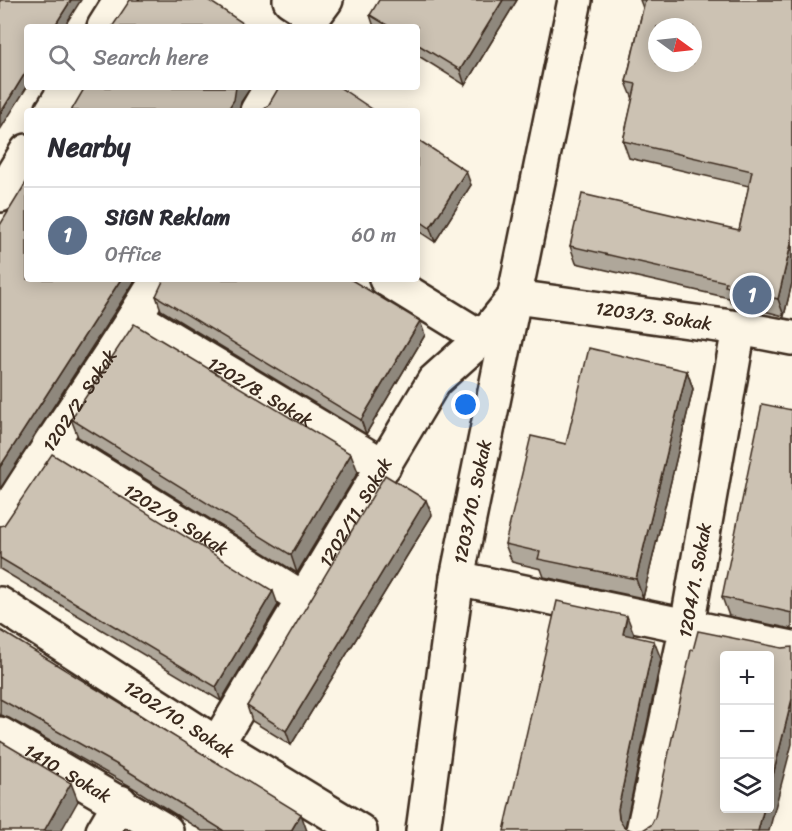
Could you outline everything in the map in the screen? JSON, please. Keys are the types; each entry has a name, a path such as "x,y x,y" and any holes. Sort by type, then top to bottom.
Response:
{"street":[{"path":"106,24 121,0"},
{"name":"1203/10. Sokak","path":"423,831 457,578 575,0"},
{"path":"54,108 65,90"},
{"path":"259,108 269,90"},
{"path":"0,195 24,156"},
{"name":"1202/2. Sokak","path":"0,523 50,442 156,282"},
{"path":"392,282 482,338"},
{"name":"1203/3. Sokak","path":"515,297 739,328 792,338"},
{"name":"1202/11. Sokak","path":"217,744 434,381 482,338 515,297"},
{"name":"1202/8. Sokak","path":"135,317 384,466"},
{"name":"1204/1. Sokak","path":"643,831 687,626 739,328"},
{"name":"1202/9. Sokak","path":"50,442 304,598"},
{"path":"457,578 792,648"},
{"name":"1202/10. Sokak","path":"0,604 217,744 360,831"},
{"name":"1410. Sokak","path":"0,734 120,802 166,831"},
{"path":"103,831 120,802"}],"building":[{"path":"0,0 71,0 56,24 24,24 24,75 0,114"},
{"path":"130,0 208,0 244,24 114,24"},
{"path":"379,0 503,0 460,70 420,46 420,24 385,24 370,15"},
{"path":"645,0 792,0 792,240 778,299 725,286 726,282 570,246 582,194 739,230 752,171 623,141 636,84 626,82"},
{"path":"83,90 236,90 234,100 229,108 73,108"},
{"path":"277,90 344,90 370,108 266,108"},
{"path":"420,141 466,171 430,228 420,221"},
{"path":"24,186 24,282 119,282 0,467 0,225"},
{"path":"163,282 355,282 420,321 361,420 156,296"},
{"path":"134,324 351,454 291,555 71,419"},
{"path":"589,348 687,371 636,579 538,559 540,552 505,544 531,436 566,444"},
{"path":"762,404 792,410 792,613 722,597"},
{"path":"52,454 273,591 216,687 0,558 0,526 4,525"},
{"path":"385,475 426,500 286,731 247,706"},
{"path":"557,601 627,616 623,634 654,641 618,809 619,819 624,827 633,831 504,831"},
{"path":"0,630 301,814 291,831 224,831 123,768 0,699"},
{"path":"698,631 782,648 792,647 792,699 774,771 774,651 720,651 720,813 763,813 758,831 635,831 643,830 651,825 655,817 691,650 693,650"},
{"path":"0,741 71,783 44,831 0,831"}],"place":[{"name":"SiGN Reklam","path":"752,295"}]}
